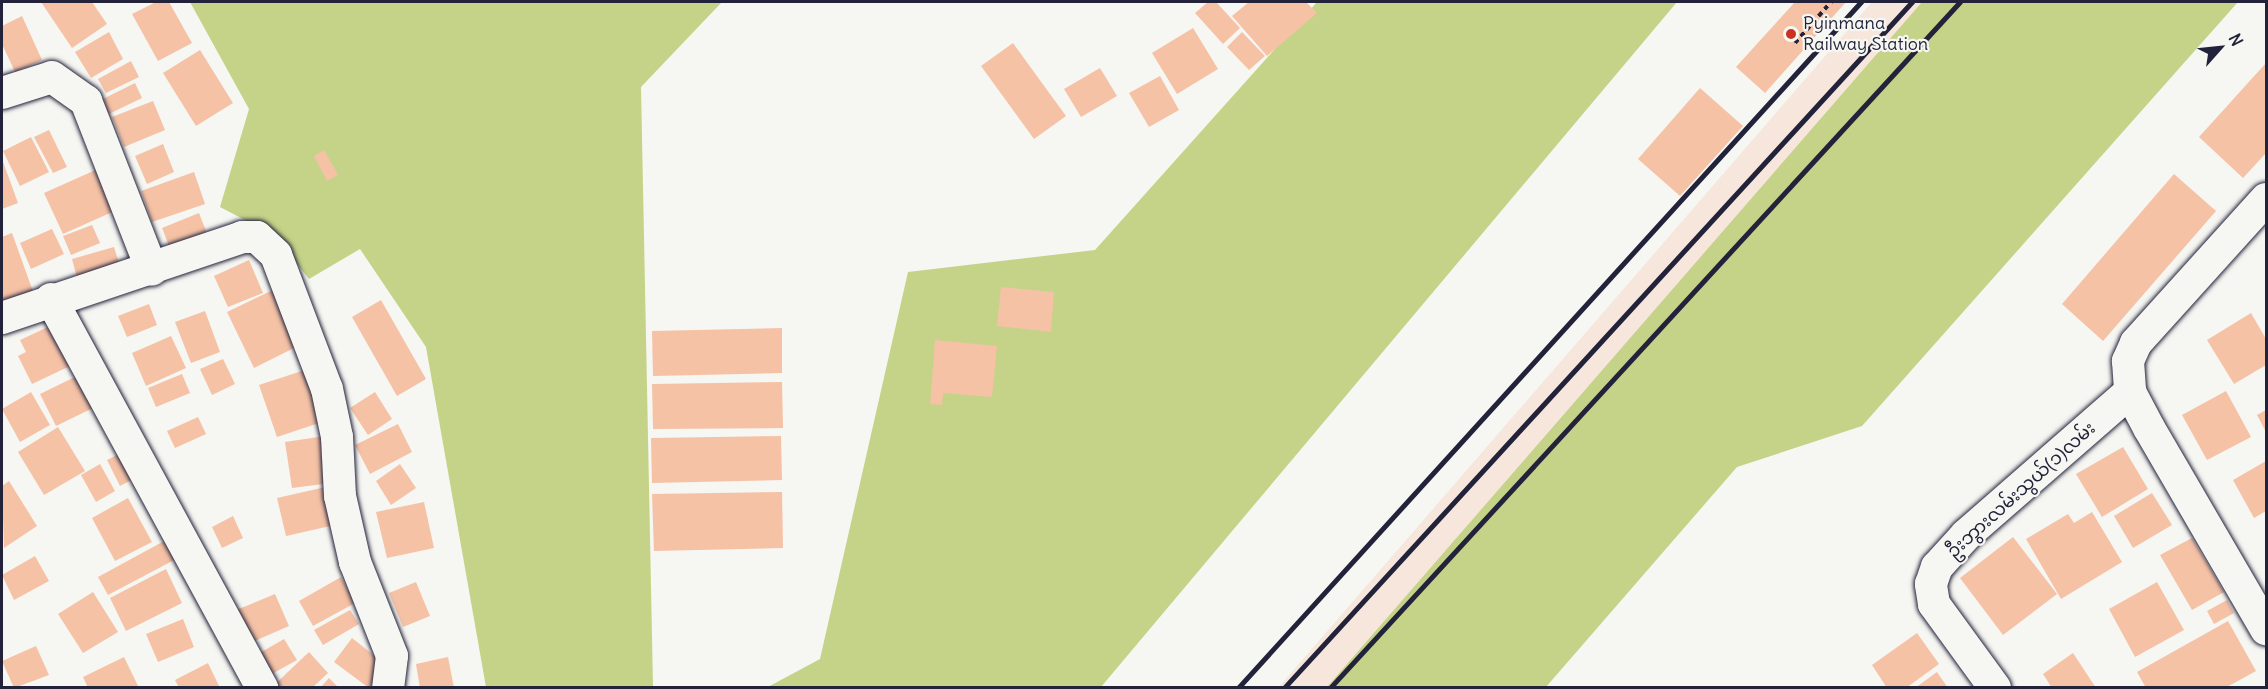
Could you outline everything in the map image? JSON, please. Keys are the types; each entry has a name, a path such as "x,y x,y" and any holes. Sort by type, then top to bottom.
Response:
{"street":[{"path":"2,93 52,77 86,101 152,270"},
{"path":"2266,199 2136,343 2128,361 2130,392 2266,629"},
{"path":"2,318 51,299 152,270 242,237 257,237 276,255 327,389 338,437 340,496 355,562 392,656 388,687"},
{"path":"51,299 262,687"},
{"name":"ဦးဘွားလမ်းသွယ်(၁)လမ်း","path":"1995,687 1934,604 1931,584 1937,567 1966,535 2130,392"}],"path":[{"path":"1795,43 1832,2"}],"shaded area":[{"path":"1872,2 2148,2 1351,687 1278,688"}],"green space":[{"path":"190,2 722,2 641,87 653,687 486,687 426,347 360,249 309,279 274,235 220,207 249,109"},
{"path":"1317,2 1677,2 1101,687 766,688 820,659 908,272 1095,250"},
{"path":"1922,2 2238,2 1862,426 1737,467 1546,687 1327,687"}],"building":[{"path":"41,2 92,2 107,24 72,48"},
{"path":"156,2 169,2 192,43 158,61 132,14"},
{"path":"1208,2 1216,2 1240,28 1223,44 1195,13"},
{"path":"1249,2 1306,2 1317,13 1267,56 1232,16"},
{"name":"Pyinmana Railway Station","path":"1795,2 1846,2 1765,93 1736,67"},
{"path":"22,16 42,60 15,72 2,44 2,26"},
{"path":"1193,28 1218,69 1177,94 1152,53"},
{"path":"109,32 123,59 91,78 75,52"},
{"path":"1242,32 1265,56 1249,70 1227,47"},
{"path":"1013,43 1066,116 1034,139 981,66"},
{"path":"200,50 233,103 196,126 163,73"},
{"path":"131,61 139,77 106,93 98,79"},
{"path":"2266,63 2266,153 2243,178 2199,137"},
{"path":"1100,68 1117,96 1081,117 1064,89"},
{"path":"1160,76 1179,110 1149,127 1129,93"},
{"path":"135,83 142,98 109,114 101,100"},
{"path":"1700,88 1743,126 1680,196 1638,159"},
{"path":"153,101 165,130 124,147 112,117"},
{"path":"49,130 67,167 53,173 34,137"},
{"path":"31,137 49,172 20,186 3,151"},
{"path":"163,144 174,172 147,184 135,156"},
{"path":"324,150 338,175 327,181 314,156"},
{"path":"2,159 18,203 2,209"},
{"path":"100,168 119,209 63,234 44,193"},
{"path":"194,172 205,204 152,222 141,191"},
{"path":"2174,174 2216,211 2103,341 2062,304"},
{"path":"199,213 208,236 171,251 162,228"},
{"path":"92,225 100,243 71,255 63,236"},
{"path":"52,229 64,254 31,269 20,243"},
{"path":"12,233 35,297 2,309 2,237"},
{"path":"114,247 120,266 77,278 72,259"},
{"path":"249,260 263,293 228,307 214,276"},
{"path":"1001,287 1054,292 1051,332 997,326"},
{"path":"275,289 302,344 254,368 227,312"},
{"path":"381,300 426,379 397,396 352,317"},
{"path":"149,304 157,325 127,337 118,316"},
{"path":"205,311 220,352 191,363 175,322"},
{"path":"2251,313 2266,339 2266,365 2234,384 2207,340"},
{"path":"50,326 70,366 32,384 18,356 26,352 20,340"},
{"path":"782,328 782,373 653,376 652,331"},
{"path":"171,336 186,368 146,386 132,353"},
{"path":"935,340 997,346 992,397 943,393 942,405 930,404"},
{"path":"223,359 235,384 212,395 200,369"},
{"path":"308,369 325,421 277,437 259,385"},
{"path":"81,374 97,406 56,426 40,394"},
{"path":"182,374 190,393 156,407 148,388"},
{"path":"782,382 783,428 653,429 652,384"},
{"path":"2226,391 2251,437 2207,460 2182,415"},
{"path":"31,392 50,425 20,442 2,409"},
{"path":"375,392 392,419 368,435 350,408"},
{"path":"2266,410 2266,432 2257,415"},
{"path":"198,417 206,434 175,448 167,431"},
{"path":"398,424 412,452 370,474 355,445"},
{"path":"58,427 85,471 44,495 18,452"},
{"path":"325,436 331,483 292,488 285,442"},
{"path":"781,436 782,480 652,483 651,438"},
{"path":"2123,447 2148,489 2102,517 2076,474"},
{"path":"123,452 137,477 120,486 107,460"},
{"path":"2266,461 2266,511 2254,518 2233,480"},
{"path":"100,464 115,491 96,502 81,475"},
{"path":"400,464 416,488 391,505 376,481"},
{"path":"9,481 37,526 4,548 2,486"},
{"path":"330,486 339,524 286,536 277,498"},
{"path":"782,492 783,548 654,551 652,494"},
{"path":"2152,493 2172,525 2133,548 2114,516"},
{"path":"128,498 152,542 115,561 92,518"},
{"path":"424,502 434,548 387,558 376,512"},
{"path":"2092,512 2122,562 2061,599 2026,539 2068,514 2074,523"},
{"path":"233,516 243,538 222,548 212,527"},
{"path":"2013,537 2057,594 2003,635 1960,578"},
{"path":"2192,538 2224,592 2192,610 2160,555"},
{"path":"166,540 176,559 108,595 98,577"},
{"path":"35,556 49,581 14,600 2,575"},
{"path":"166,569 182,603 126,631 110,598"},
{"path":"341,577 355,603 313,626 299,601"},
{"path":"416,582 430,616 403,627 389,593"},
{"path":"2157,582 2184,630 2135,657 2109,609"},
{"path":"93,592 118,632 83,653 58,614"},
{"path":"275,594 289,626 248,644 234,611"},
{"path":"2227,600 2234,613 2214,624 2207,611"},
{"path":"350,610 359,624 323,645 314,630"},
{"path":"183,619 194,647 158,662 146,634"},
{"path":"2228,621 2256,671 2225,688 2146,688 2137,672"},
{"path":"1917,633 1939,664 1906,688 1887,688 1872,665"},
{"path":"352,638 386,665 369,688 334,662"},
{"path":"284,639 297,660 270,675 258,654"},
{"path":"36,646 49,675 14,688 2,661"},
{"path":"309,652 328,673 312,688 271,688"},
{"path":"2073,653 2096,688 2052,688 2043,674"},
{"path":"124,657 139,688 88,688 83,677"},
{"path":"448,657 454,688 420,688 416,664"},
{"path":"208,663 220,688 179,688 175,680"},
{"path":"1937,672 1948,688 1915,688"},
{"path":"329,678 339,688 320,688"}],"railway":[{"path":"1238,688 1861,2"},
{"path":"1284,688 1912,2"},
{"path":"1330,688 1960,2"}],"place":[{"name":"Pyinmana Railway Station","path":"1791,34"}]}
